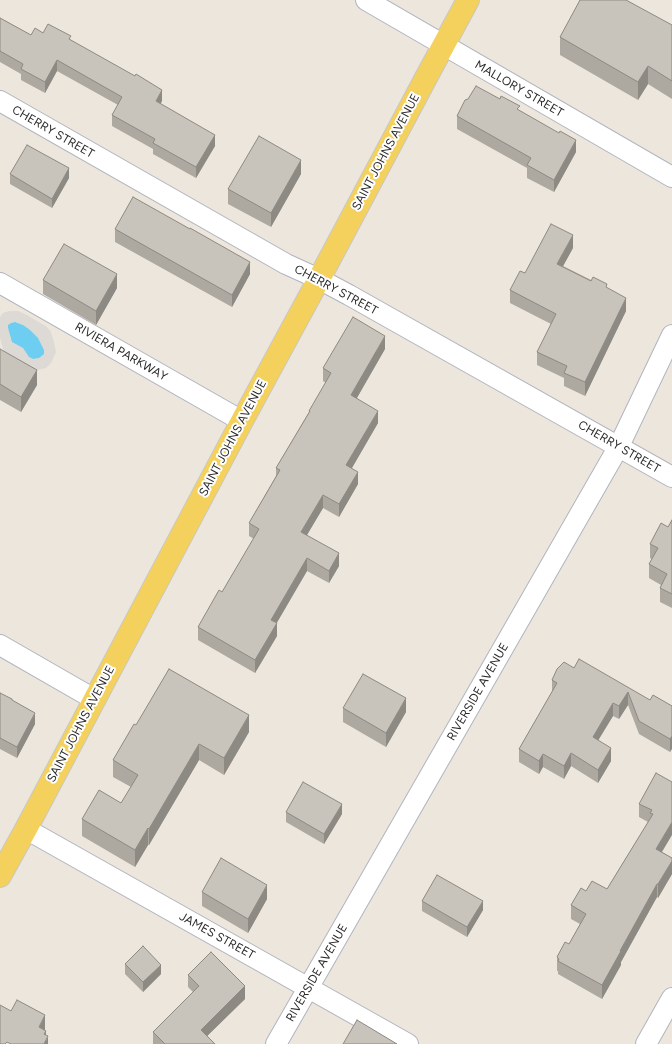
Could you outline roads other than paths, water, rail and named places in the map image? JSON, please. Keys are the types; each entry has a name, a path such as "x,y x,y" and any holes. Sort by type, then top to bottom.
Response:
{"main road":[{"name":"SAINT JOHNS AVENUE","path":"0,876 468,0"}],"street":[{"name":"MALLORY STREET","path":"366,0 672,177"},
{"name":"CHERRY STREET","path":"0,102 286,264 319,279 672,477"},
{"name":"RIVIERA PARKWAY","path":"0,283 242,421"},
{"name":"RIVERSIDE AVENUE","path":"276,1044 619,446 672,335"},
{"path":"0,645 94,699"},
{"name":"JAMES STREET","path":"26,828 408,1044"},
{"path":"646,1044 672,998"}],"water":[{"path":"15,322 23,325 38,338 44,350 44,354 39,358 33,359 29,357 23,348 12,342 8,325"}]}
